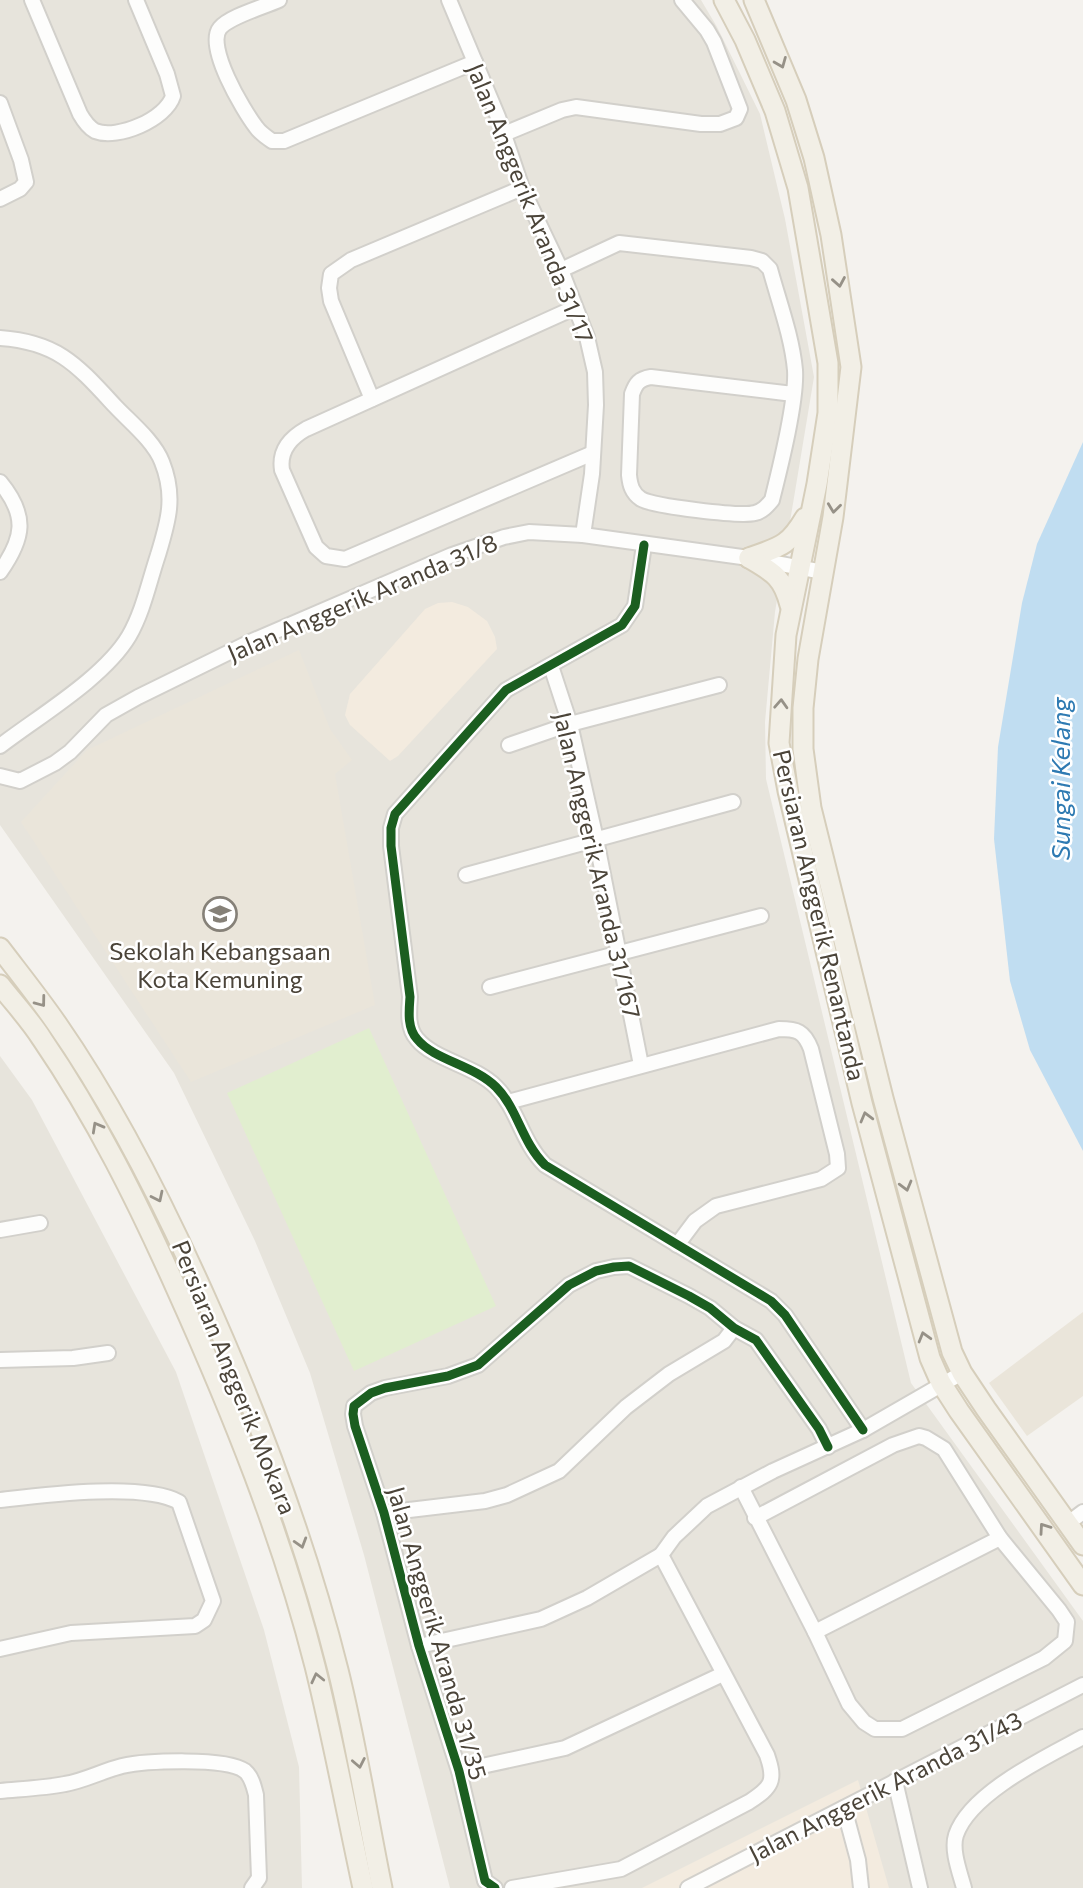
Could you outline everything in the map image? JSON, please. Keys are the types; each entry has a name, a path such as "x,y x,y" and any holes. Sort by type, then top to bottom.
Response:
{"main road":[{"name":"Persiaran Anggerik Renantanda","path":"724,0 745,40 775,111 798,188 828,363 828,414 814,503 791,606 783,671 779,743 788,791 849,1050 912,1298 930,1358 941,1383 1083,1585"},
{"name":"Persiaran Anggerik Renantanda","path":"754,0 796,100 814,158 831,235 851,366 833,517 803,708 803,749 811,808 902,1172 941,1317 961,1373 1075,1518 1082,1542"},
{"path":"745,40 768,32"},
{"path":"749,558 783,546 792,538 814,503"},
{"path":"749,558 779,577 791,606"},
{"name":"Persiaran Anggerik Mokara","path":"0,948 58,1024 146,1173 212,1312 262,1430 300,1538 338,1669 382,1888"},
{"name":"Persiaran Anggerik Mokara","path":"0,985 41,1036 79,1095 128,1183 206,1354 251,1463 283,1558 314,1664 363,1888"}],"street":[{"path":"32,0 86,125 106,133 143,124 166,107 173,96 167,74 136,0"},
{"path":"279,0 228,21 219,29 215,38 217,54 236,91 256,127 272,141 284,141 475,62"},
{"path":"504,134 562,110 576,107 701,124 730,122 736,118 740,108 726,69 707,30 682,0"},
{"name":"Jalan Anggerik Aranda 31/17","path":"454,1 522,188 561,270 587,337 595,372 596,405 592,474 583,535"},
{"path":"0,103 21,160 26,182 20,189 0,199"},
{"path":"372,399 331,301 331,274 351,260 522,188"},
{"path":"561,270 619,243 762,261 770,269 795,373 793,394 774,494 767,507 759,512 739,515 642,500 630,487 629,475 632,394 641,379 651,377 793,394"},
{"path":"574,307 296,435 289,441 280,461 316,547 327,556 345,559 593,453"},
{"path":"0,338 23,339 47,346 70,361 112,402 162,460 170,490 170,516 137,620 128,638 95,675 0,746"},
{"path":"0,482 12,497 19,512 20,530 14,553 0,572"},
{"name":"Jalan Anggerik Aranda 31/8","path":"0,776 20,781 55,763 71,752 106,715 250,642 452,555 504,537 529,532 583,535 749,558 823,572"},
{"path":"644,545 635,606 629,617 612,632 506,690 395,814 391,828 391,846 410,997 410,1020 415,1038 437,1053 478,1073 496,1088 508,1102 526,1141 545,1165 771,1301 785,1315 855,1414 863,1430"},
{"name":"Jalan Anggerik Aranda 31/167","path":"551,666 570,724 596,839 641,1065"},
{"path":"509,745 570,724 719,685"},
{"path":"466,875 733,803"},
{"path":"490,987 761,916"},
{"path":"508,1102 779,1029 796,1030 806,1035 837,1154 838,1168 821,1179 716,1206 695,1221 677,1245"},
{"path":"0,1230 40,1223"},
{"name":"Jalan Anggerik Aranda 31/35","path":"495,1888 485,1881 459,1771 419,1646 384,1513 353,1414 354,1406 371,1393 385,1388 448,1376 478,1365 569,1285 596,1271 614,1266 629,1266 648,1274 710,1308 734,1328"},
{"path":"384,1513 485,1502 508,1495 559,1471 626,1406 649,1388 724,1341 734,1328 756,1340 820,1429 828,1447"},
{"path":"0,1360 73,1359 108,1353"},
{"path":"419,1646 541,1619 587,1598 662,1555 674,1537 707,1506 863,1430 961,1373"},
{"path":"741,1488 755,1518 815,1632 849,1704 864,1722 875,1730 902,1729 1037,1663 1065,1641 1067,1622 1000,1538 944,1450 938,1444 919,1436 893,1445 755,1518"},
{"path":"0,1500 72,1493 150,1492 167,1495 179,1502 213,1601 204,1620 195,1626 71,1633 0,1649"},
{"path":"815,1632 1000,1538"},
{"path":"512,1888 621,1869 761,1794 771,1783 773,1773 767,1755 662,1555"},
{"path":"459,1771 565,1748 723,1674"},
{"name":"Jalan Anggerik Aranda 31/43","path":"688,1888 1083,1685"},
{"path":"964,1888 957,1862 956,1836 967,1817 987,1795 1015,1775 1083,1737"},
{"path":"0,1791 66,1784 123,1766 204,1762 232,1766 245,1772 253,1783 256,1795 259,1878 252,1888"},
{"path":"895,1781 920,1888"},
{"path":"844,1808 858,1860 861,1888"}],"shaded area":[{"path":"0,0 701,0 717,27 760,114 785,219 814,377 775,612 765,722 766,779 911,1383 1083,1621 1083,1888 450,1888 364,1555 310,1373 255,1241 174,1073 0,825"},
{"path":"452,602 468,607 487,621 495,637 497,649 398,756 390,761 350,725 345,715 350,694 425,609 438,603"},
{"name":"Sekolah Kebangsaan Kota Kemuning","path":"299,650 330,729 352,760 335,774 375,1005 191,1082 21,822 87,750"},
{"path":"0,1056 32,1100 176,1372 264,1630 299,1767 302,1888 0,1888"},
{"path":"1083,1312 1083,1396 1027,1436 989,1383"},
{"path":"858,1780 889,1888 642,1888"}],"green space":[{"path":"369,1028 496,1306 354,1371 227,1093"}],"water":[{"name":"Sungai Kelang","path":"1083,442 1083,1151 1030,1050 1010,981 994,839 998,747 1022,603 1037,544"}],"cycle path":[{"path":"644,545 635,606 622,625 506,690 395,814 391,828 391,846 410,997 410,1025 414,1035 424,1046 477,1073 496,1087 510,1105 530,1146 545,1165 771,1301 785,1315 863,1430"},
{"path":"495,1888 485,1881 459,1771 419,1646 384,1513 355,1426 354,1406 371,1393 385,1388 448,1376 478,1365 569,1285 596,1271 629,1266 710,1308 734,1328 756,1340 819,1429 828,1447"}],"place":[{"name":"Sekolah Kebangsaan Kota Kemuning","path":"220,914"}]}
